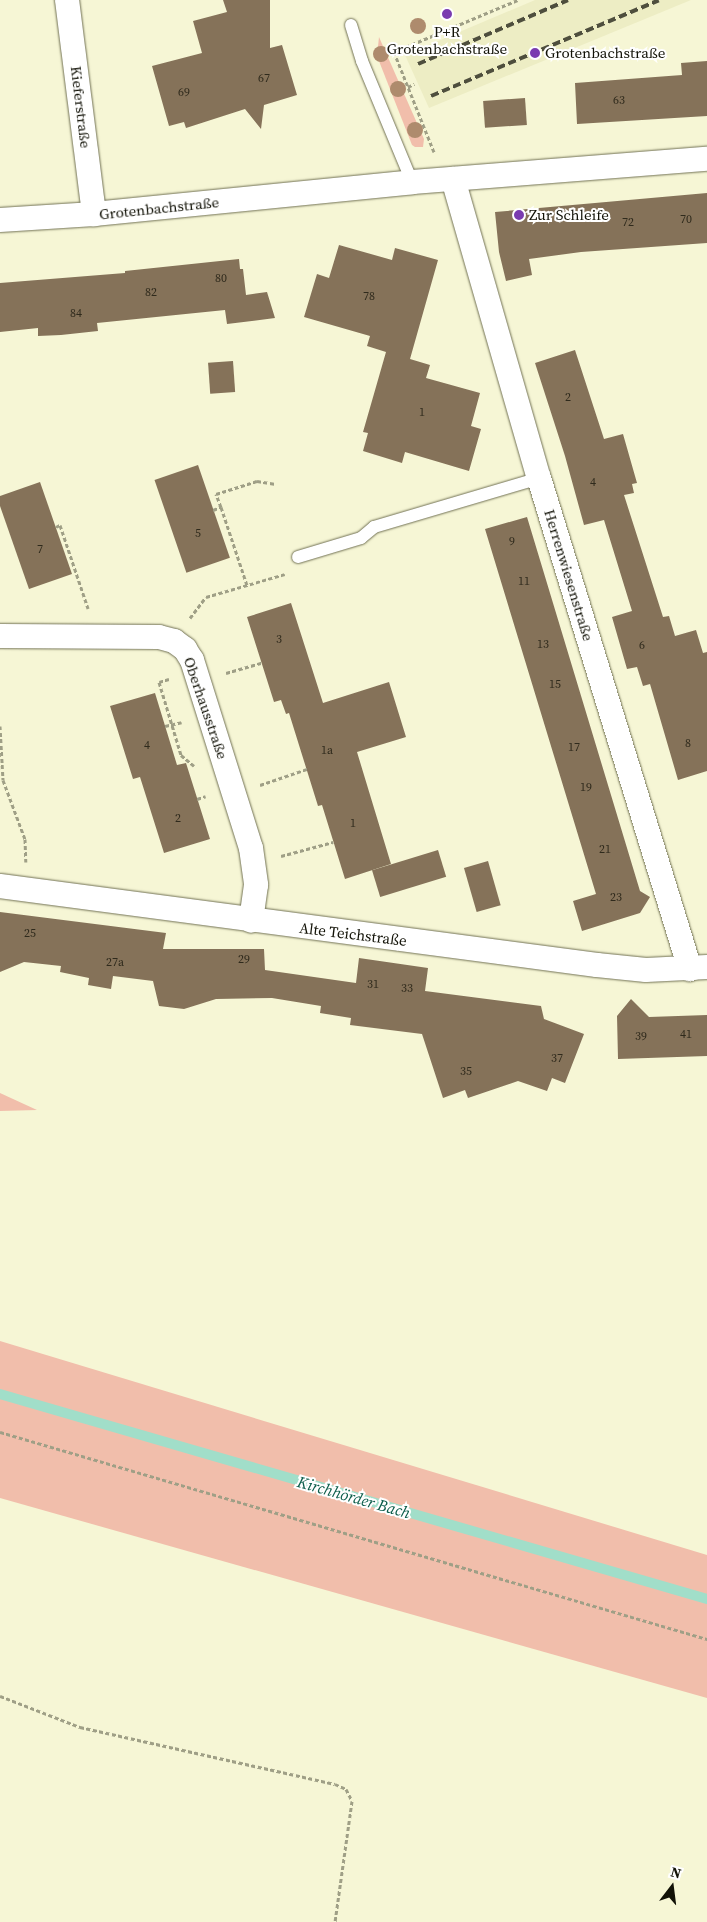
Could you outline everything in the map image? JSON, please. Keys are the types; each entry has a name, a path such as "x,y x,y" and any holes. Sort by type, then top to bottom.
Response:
{"street":[{"name":"Kieferstraße","path":"67,0 94,214"},
{"name":"Grotenbachstraße","path":"0,220 94,214 412,182 707,159"},
{"name":"Herrenwiesenstraße","path":"453,180 539,478 699,968"},
{"name":"Oberhausstraße","path":"0,636 159,637 174,641 185,649 192,660 251,848 256,885 250,921"},
{"name":"Alte Teichstraße","path":"0,886 250,921 597,965 646,970 699,968"}],"lane":[{"path":"351,25 362,61 412,182"},
{"path":"298,557 361,538 374,527 539,478"}],"path":[{"path":"435,154 394,52 518,0"},
{"path":"408,87 414,84"},
{"path":"247,585 216,494 258,482 276,484"},
{"path":"213,510 221,507"},
{"path":"56,527 60,526 89,609"},
{"path":"174,641 206,597 301,570 298,557"},
{"path":"217,675 262,663"},
{"path":"0,726 3,780 25,839 26,870"},
{"path":"252,787 307,769"},
{"path":"0,791 7,790"},
{"path":"279,856 333,842"},
{"path":"0,1432 707,1639"},
{"path":"0,1696 80,1727 335,1784 346,1789 352,1801 335,1922"}],"shaded area":[{"path":"535,0 691,0 429,108 405,55"},
{"path":"379,37 424,139 423,147 412,145 377,56"},
{"path":"0,1093 37,1110 0,1111"},
{"path":"0,1341 707,1555 707,1698 0,1498"}],"building":[{"path":"223,0 270,0 270,48 282,45 297,95 264,105 261,129 245,109 186,128 184,122 169,126 152,66 202,53 193,21 227,12"},
{"path":"707,61 707,116 577,124 575,83 682,75 681,63"},
{"path":"525,98 527,125 485,128 483,101"},
{"path":"707,193 707,243 581,252 529,259 532,275 506,281 499,252 495,212"},
{"path":"339,245 392,260 395,248 438,260 410,359 430,365 426,378 480,393 471,426 481,429 469,471 405,452 402,463 363,451 368,433 363,432 386,352 367,346 370,336 304,317 317,274 329,278"},
{"path":"239,259 240,269 243,269 246,295 267,292 275,318 227,324 225,310 97,323 98,331 61,335 38,336 38,328 0,332 0,283 125,273 125,271"},
{"path":"575,350 604,439 623,434 637,483 632,484 634,493 624,495 663,617 669,616 675,636 696,630 703,653 707,652 707,771 678,780 650,684 643,686 637,667 627,669 612,617 632,611 604,520 584,525 565,456 535,363"},
{"path":"233,361 235,392 210,394 208,363"},
{"path":"198,465 230,558 186,573 155,480"},
{"path":"40,482 72,574 29,589 0,506 0,496"},
{"path":"527,517 640,891 650,897 640,913 582,931 573,901 596,894 485,529"},
{"path":"291,603 323,703 389,682 406,737 357,752 391,864 345,879 322,805 318,806 289,713 286,714 281,700 274,702 247,617"},
{"path":"155,693 177,765 186,763 210,839 164,853 140,777 133,779 110,706"},
{"path":"438,850 446,877 380,897 372,870"},
{"path":"488,861 501,905 477,912 464,868"},
{"path":"0,912 166,933 163,949 264,949 265,970 356,983 359,958 428,968 425,991 541,1006 544,1019 584,1034 565,1083 552,1078 547,1091 518,1081 468,1098 465,1090 443,1098 422,1034 350,1025 351,1018 320,1013 321,1006 272,998 216,999 184,1009 159,1006 153,981 113,976 111,989 88,985 89,978 60,972 61,966 24,962 0,972"},
{"path":"631,999 649,1017 707,1015 707,1056 618,1059 617,1016"}],"waterway":[{"name":"Kirchhörder Bach","path":"0,1394 707,1599"}],"railway":[{"path":"418,64 568,0"},
{"path":"431,96 659,0"}],"place":[{"name":"P+R Grotenbachstraße","path":"447,14"},
{"name":"Grotenbachstraße","path":"535,53"},
{"name":"Zur Schleife","path":"519,215"}]}
